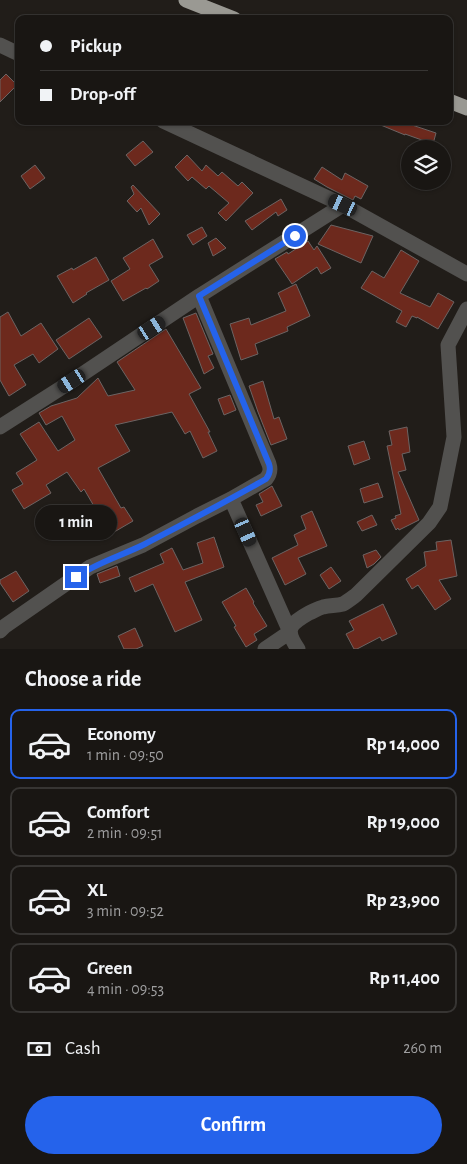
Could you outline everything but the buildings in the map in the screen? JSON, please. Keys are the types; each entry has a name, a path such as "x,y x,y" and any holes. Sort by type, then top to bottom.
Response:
{"highway":[{"path":"186,0 224,15"},
{"path":"453,103 467,108"}],"street":[{"path":"0,45 15,52"},
{"path":"172,125 343,205 467,274"},
{"path":"0,427 199,296 343,205"},
{"path":"0,631 90,568 143,545 231,499 266,479 270,474 270,469 199,296"},
{"path":"265,649 290,632 292,624 300,618 318,608 337,606 356,595 429,523 440,507 454,437 448,345 467,309"},
{"path":"231,499 290,632 291,639 298,649"}],"route":[{"path":"76,577 90,568 143,545 231,499 266,479 270,474 269,464 199,296 295,236"}]}
